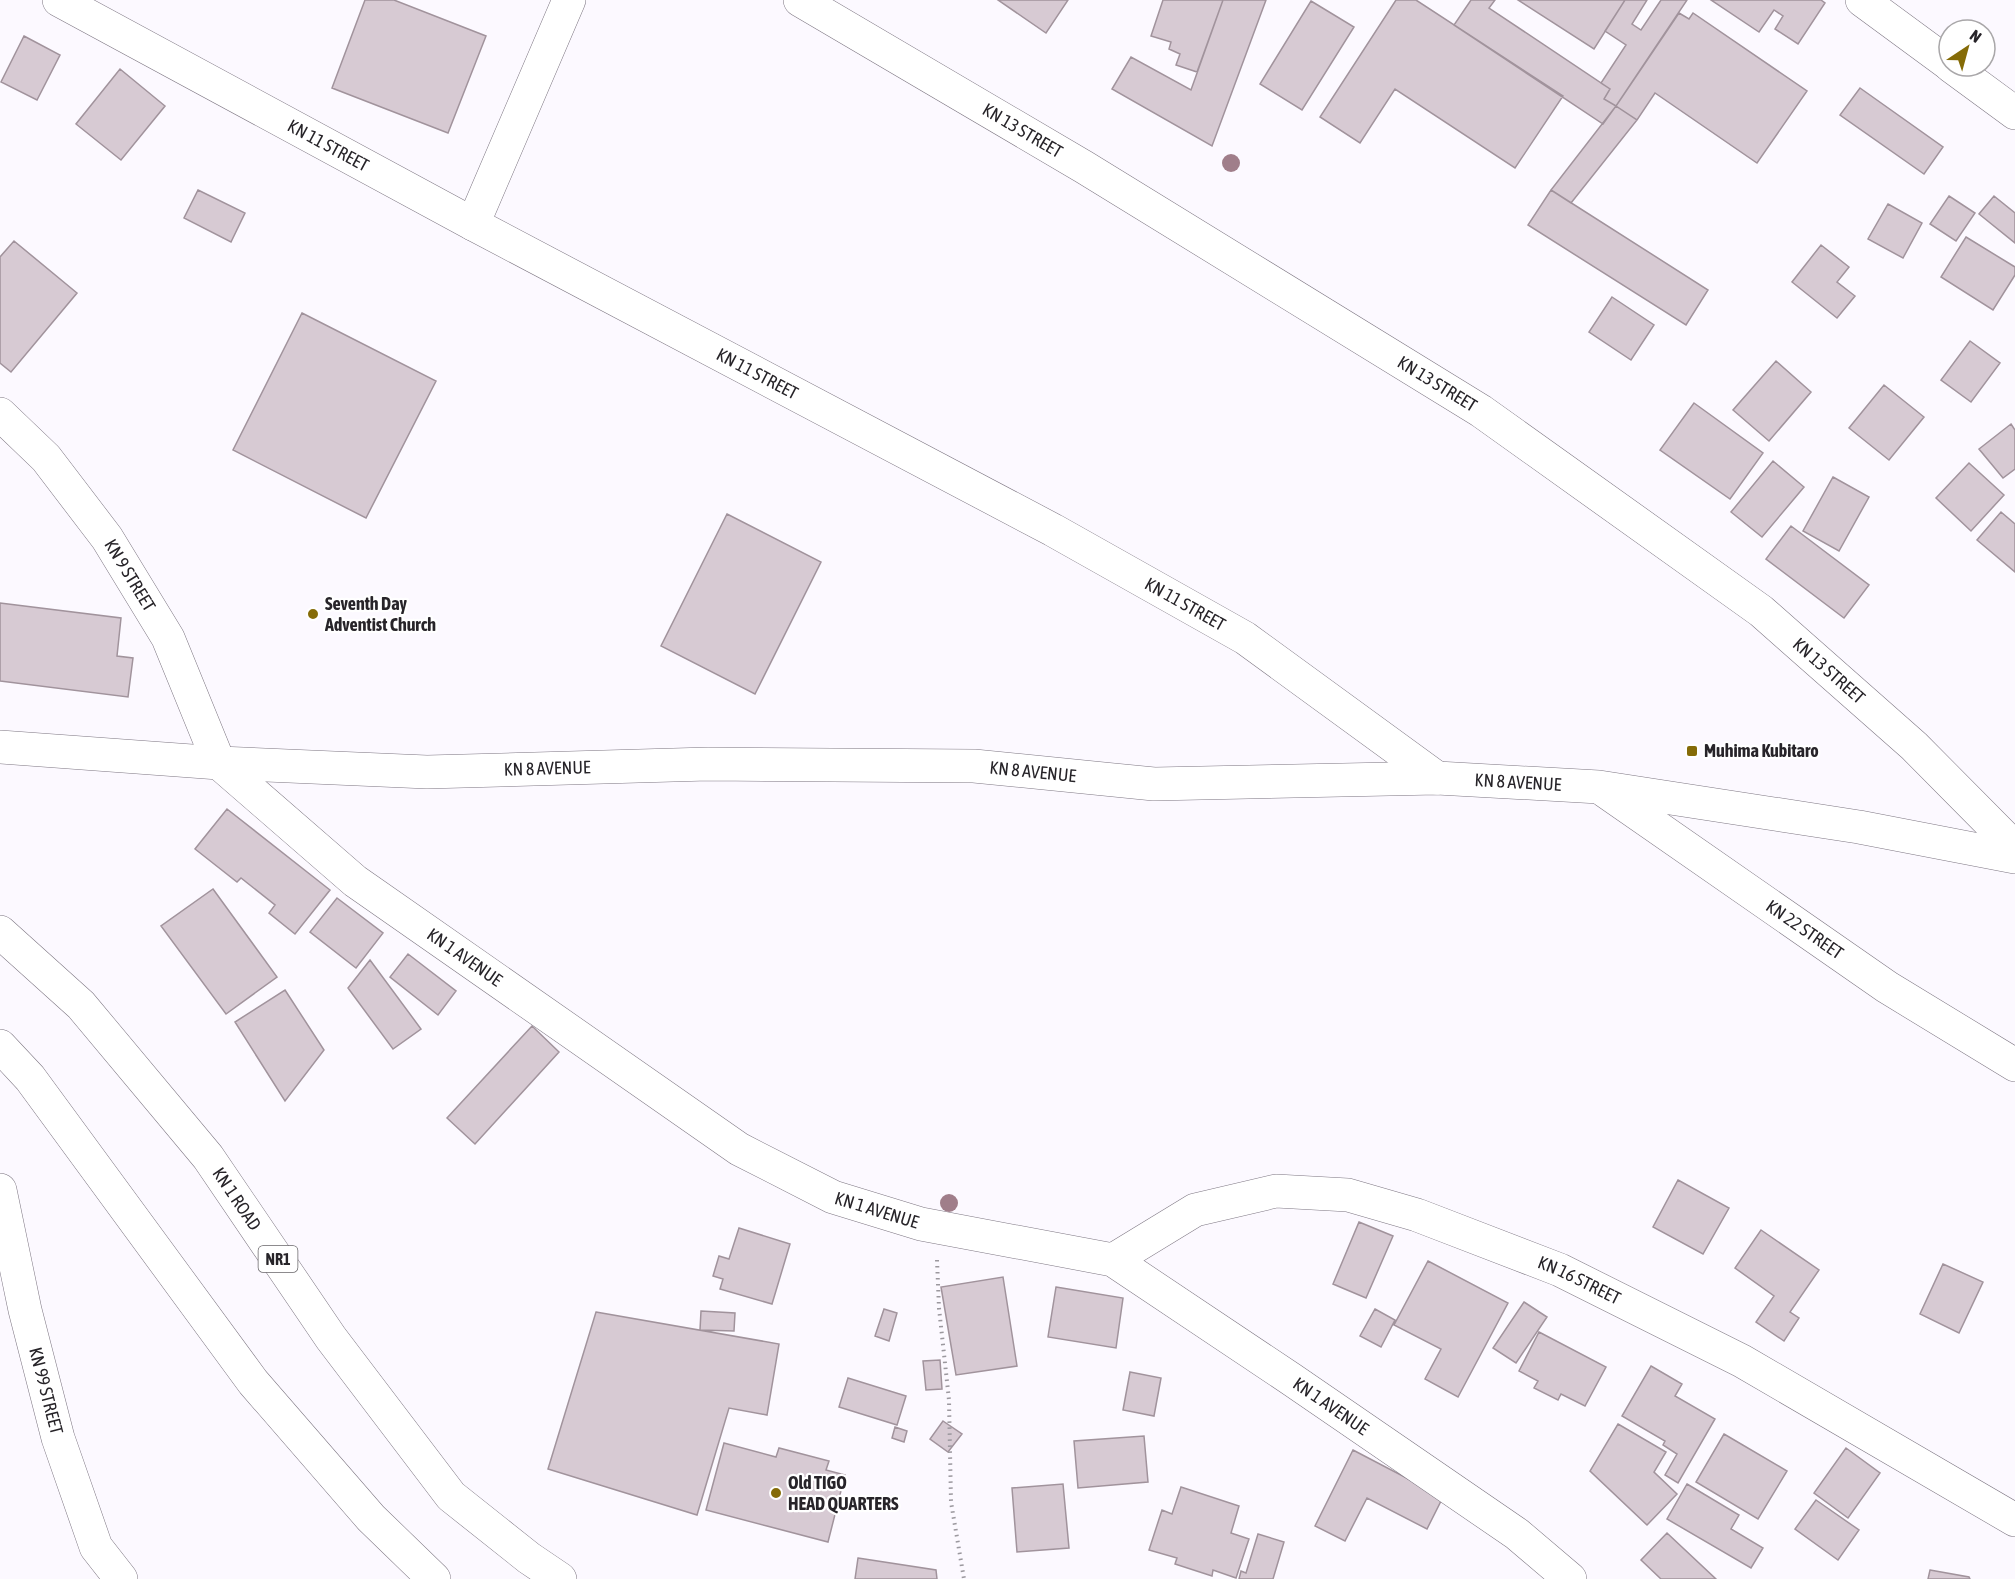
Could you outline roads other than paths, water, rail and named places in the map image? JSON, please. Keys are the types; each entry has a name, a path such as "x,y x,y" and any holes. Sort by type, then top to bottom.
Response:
{"main road":[{"name":"KN 11 STREET","path":"59,0 473,224 1053,530 1245,638 1437,778"},
{"path":"473,224 569,0"},
{"name":"KN 13 STREET","path":"800,0 1084,167 1481,411 1761,611 1914,746 2015,848"},
{"path":"1862,0 1937,55"},
{"path":"1968,78 2015,113"},
{"name":"KN 9 STREET","path":"0,414 46,458 107,538 168,638 219,763"},
{"name":"KN 8 AVENUE","path":"0,747 219,763 427,772 708,765 974,766 1154,784 1437,778 1599,787 1847,825 2015,857"},
{"name":"KN 8 AVENUE","path":"0,763 45,750"},
{"name":"KN 1 AVENUE","path":"219,763 355,881 739,1149 833,1197 921,1224 1113,1260 1291,1378 1517,1534 1570,1579"},
{"name":"KN 22 STREET","path":"1599,787 1887,987 2015,1065"},
{"name":"KN 1 ROAD","path":"0,932 81,1005 208,1157 331,1338 452,1496 529,1558 560,1579"},
{"path":"0,1046 30,1078 253,1382 371,1518 434,1579"},
{"name":"KN 99 STREET","path":"0,1190 25,1310 58,1438 96,1547 121,1579"},
{"name":"KN 16 STREET","path":"1113,1260 1195,1210 1276,1191 1348,1196 1417,1215 1560,1270 1742,1361 2015,1520"}],"place":[{"name":"Seventh Day Adventist Church","path":"313,614"},
{"name":"Muhima Kubitaro","path":"1692,751"},
{"name":"Old TIGO HEAD QUARTERS","path":"776,1493"}]}
